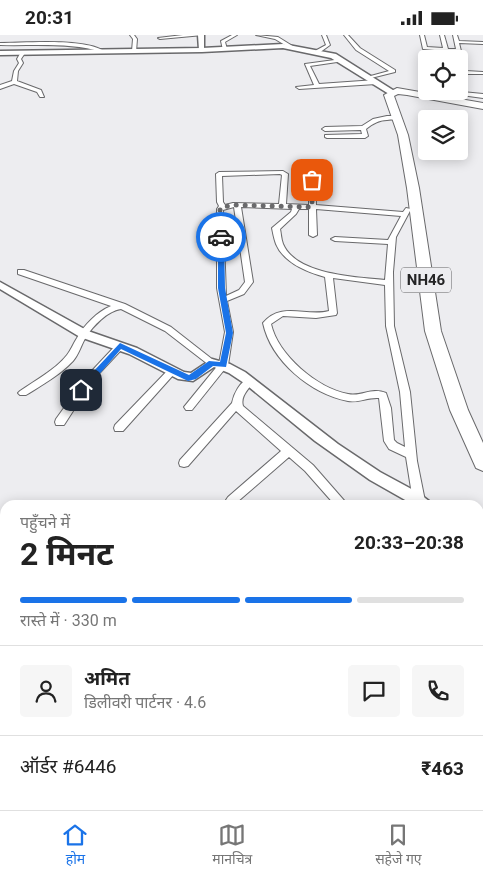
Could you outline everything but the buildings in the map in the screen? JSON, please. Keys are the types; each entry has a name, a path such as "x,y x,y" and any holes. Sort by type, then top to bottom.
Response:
{"highway":[{"path":"392,92 418,92"},
{"name":"NH46","path":"392,92 389,95 403,135 414,199 433,331 458,410 483,463"},
{"path":"468,100 483,106"}],"main road":[{"path":"0,53 202,50 282,46 317,52 342,60 392,92"}],"street":[{"path":"132,35 135,39 134,51"},
{"path":"160,38 201,35 202,50"},
{"path":"225,49 223,43 225,39 236,35 243,35"},
{"path":"258,35 276,38 292,47"},
{"path":"317,52 328,45 324,35"},
{"path":"299,87 372,80 393,71 358,49 346,35"},
{"path":"422,35 423,47 434,50"},
{"path":"442,35 446,50"},
{"path":"459,50 455,35 465,36"},
{"path":"26,39 38,45"},
{"path":"457,42 483,43"},
{"path":"0,44 38,45 54,43 94,48 102,51"},
{"path":"14,81 16,71 21,63 19,59 23,53"},
{"path":"317,86 307,65 342,60"},
{"path":"468,72 483,73"},
{"path":"0,87 14,81 39,91 42,96"},
{"path":"468,95 483,96"},
{"path":"324,129 363,128 378,118 397,117"},
{"path":"328,136 365,137 363,128"},
{"path":"312,167 313,235"},
{"path":"223,207 220,202 219,174 281,172 285,174 282,206"},
{"path":"414,199 392,237 389,283 390,327 404,392 411,454 420,500"},
{"path":"189,407 217,364 229,333 223,299 220,209 238,205 282,206 404,214"},
{"path":"223,299 239,295 245,290 249,282 238,205"},
{"path":"296,207 294,213 276,228 278,241 288,257 329,277 389,283"},
{"path":"335,239 391,242"},
{"path":"21,273 122,306 160,324 217,364 249,381 300,422 375,475 416,500"},
{"path":"329,277 333,313 325,315 299,312 275,316 267,323 272,342 280,354 310,380 322,386 350,398 373,394 383,396 389,441 393,446 411,454"},
{"path":"0,285 84,334 120,346 188,378 217,364"},
{"path":"23,393 58,369 72,356 84,334 106,311 117,305"},
{"path":"60,422 90,378 120,346"},
{"path":"119,428 172,371"},
{"path":"184,463 237,404 238,396 249,381"},
{"path":"237,404 240,409 309,468 335,500"},
{"path":"232,500 288,451"}],"way so far":[{"path":"221,237 220,209 223,207 233,205 312,207 312,180"}],"route":[{"path":"81,390 120,346 188,378 193,377 212,363 223,365 229,333 221,288 221,237"}]}
